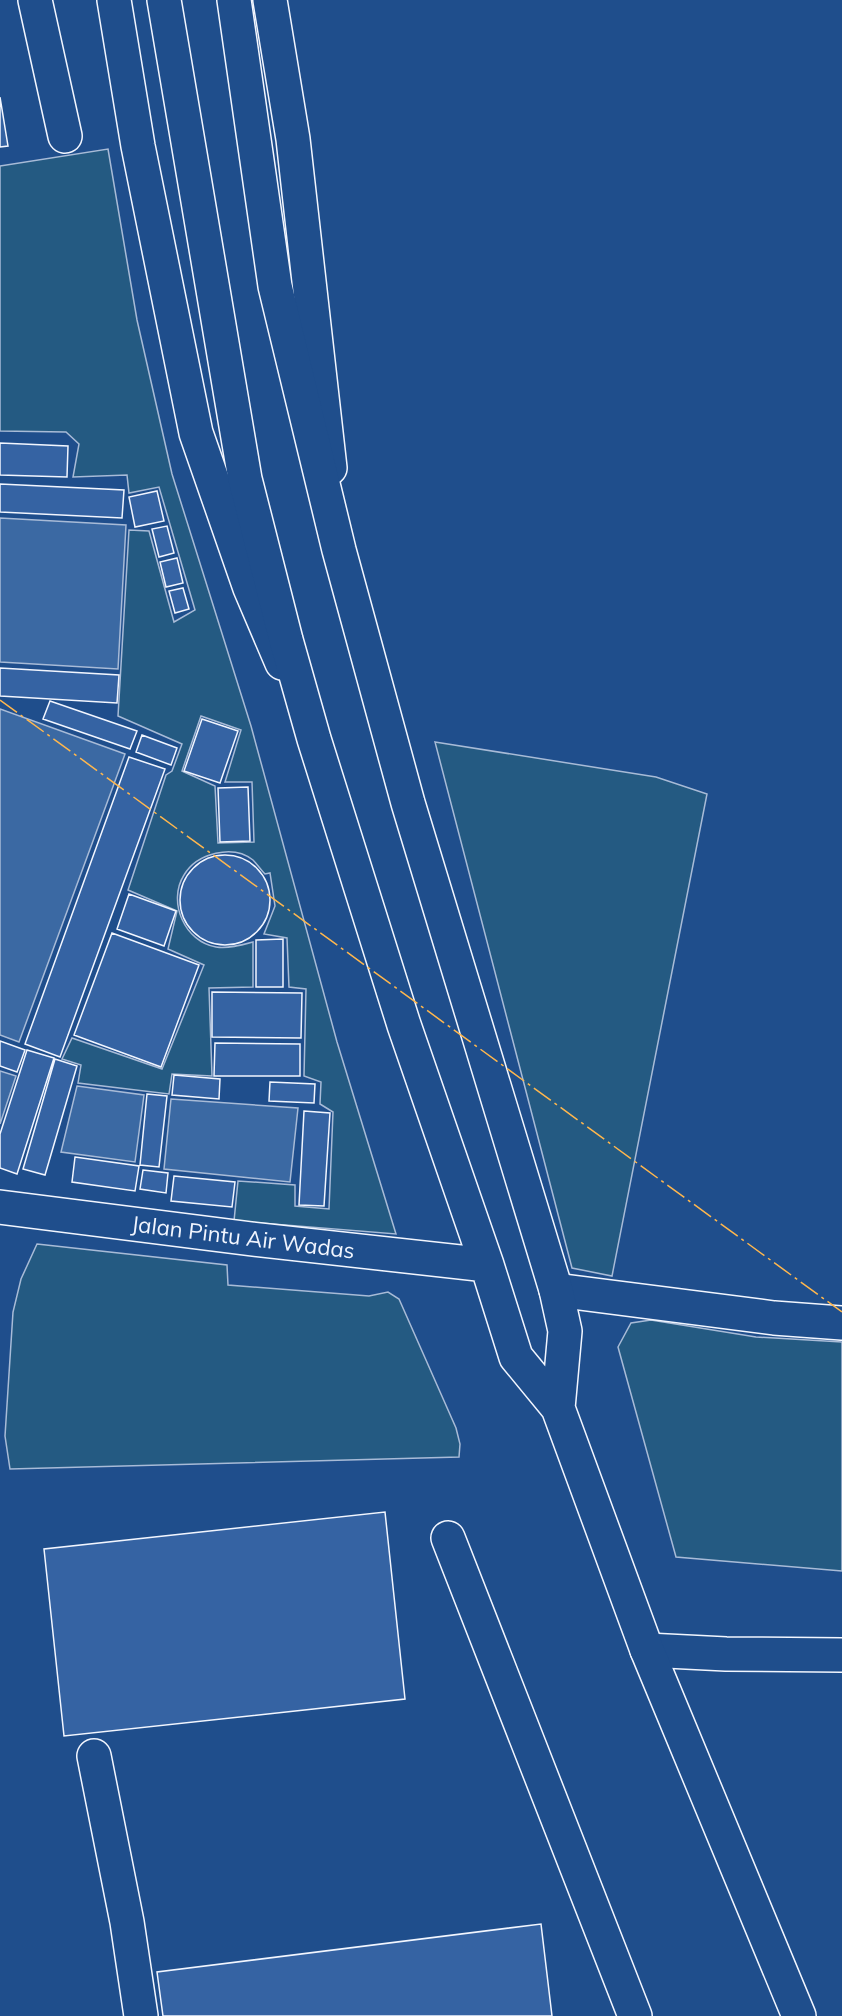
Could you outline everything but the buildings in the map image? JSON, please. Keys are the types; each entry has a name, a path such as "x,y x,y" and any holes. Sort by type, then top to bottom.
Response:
{"main road":[{"path":"35,0 65,136"},
{"path":"114,0 138,146 196,433 250,588 314,739"},
{"path":"164,0 245,479 314,739 404,1025 487,1265 516,1358 558,1408 647,1650 799,2016"},
{"path":"234,0 275,286 339,550 408,803 556,1290 565,1331 558,1408"},
{"path":"270,0 293,139 339,550"},
{"name":"Jalan Pintu Air Wadas","path":"0,1207 252,1239 487,1265"},
{"path":"556,1290 774,1318 842,1323"},
{"path":"448,1538 635,2016"},
{"path":"647,1650 842,1655"},
{"path":"94,1756 127,1922 141,2016"}],"shaded area":[{"path":"108,149 137,320 172,474 251,726 337,1042 396,1234 234,1221 238,1181 295,1185 295,1206 329,1209 333,1112 320,1104 321,1082 304,1076 306,989 289,987 287,938 264,934 275,906 270,873 265,874 253,860 245,855 236,852 216,853 197,861 184,875 177,897 182,919 188,929 205,944 225,947 253,942 253,987 209,988 212,1076 172,1074 169,1094 78,1083 81,1065 62,1059 72,1038 162,1069 204,965 168,949 177,911 128,890 166,775 172,771 182,744 118,716 129,530 149,531 174,622 195,610 159,487 129,493 127,475 73,477 79,444 66,432 0,431 0,166","holes":["201,716 241,730 225,782 252,782 254,842 218,843 215,786 182,771"]},
{"path":"0,518 126,525 118,669 0,662"},
{"path":"0,709 125,754 19,1042 0,1035"},
{"path":"435,742 656,777 707,794 612,1276 572,1268"},
{"path":"0,1071 16,1076 0,1124"},
{"path":"77,1086 144,1095 135,1162 61,1152"},
{"path":"171,1099 298,1108 290,1182 164,1169"},
{"path":"37,1244 227,1265 228,1285 369,1296 388,1292 399,1299 456,1428 460,1444 459,1457 10,1469 5,1436 13,1312 21,1279"},
{"path":"651,1320 756,1337 842,1342 842,1571 676,1557 618,1347 631,1323"}],"power":[{"path":"0,700 842,1312"}]}
